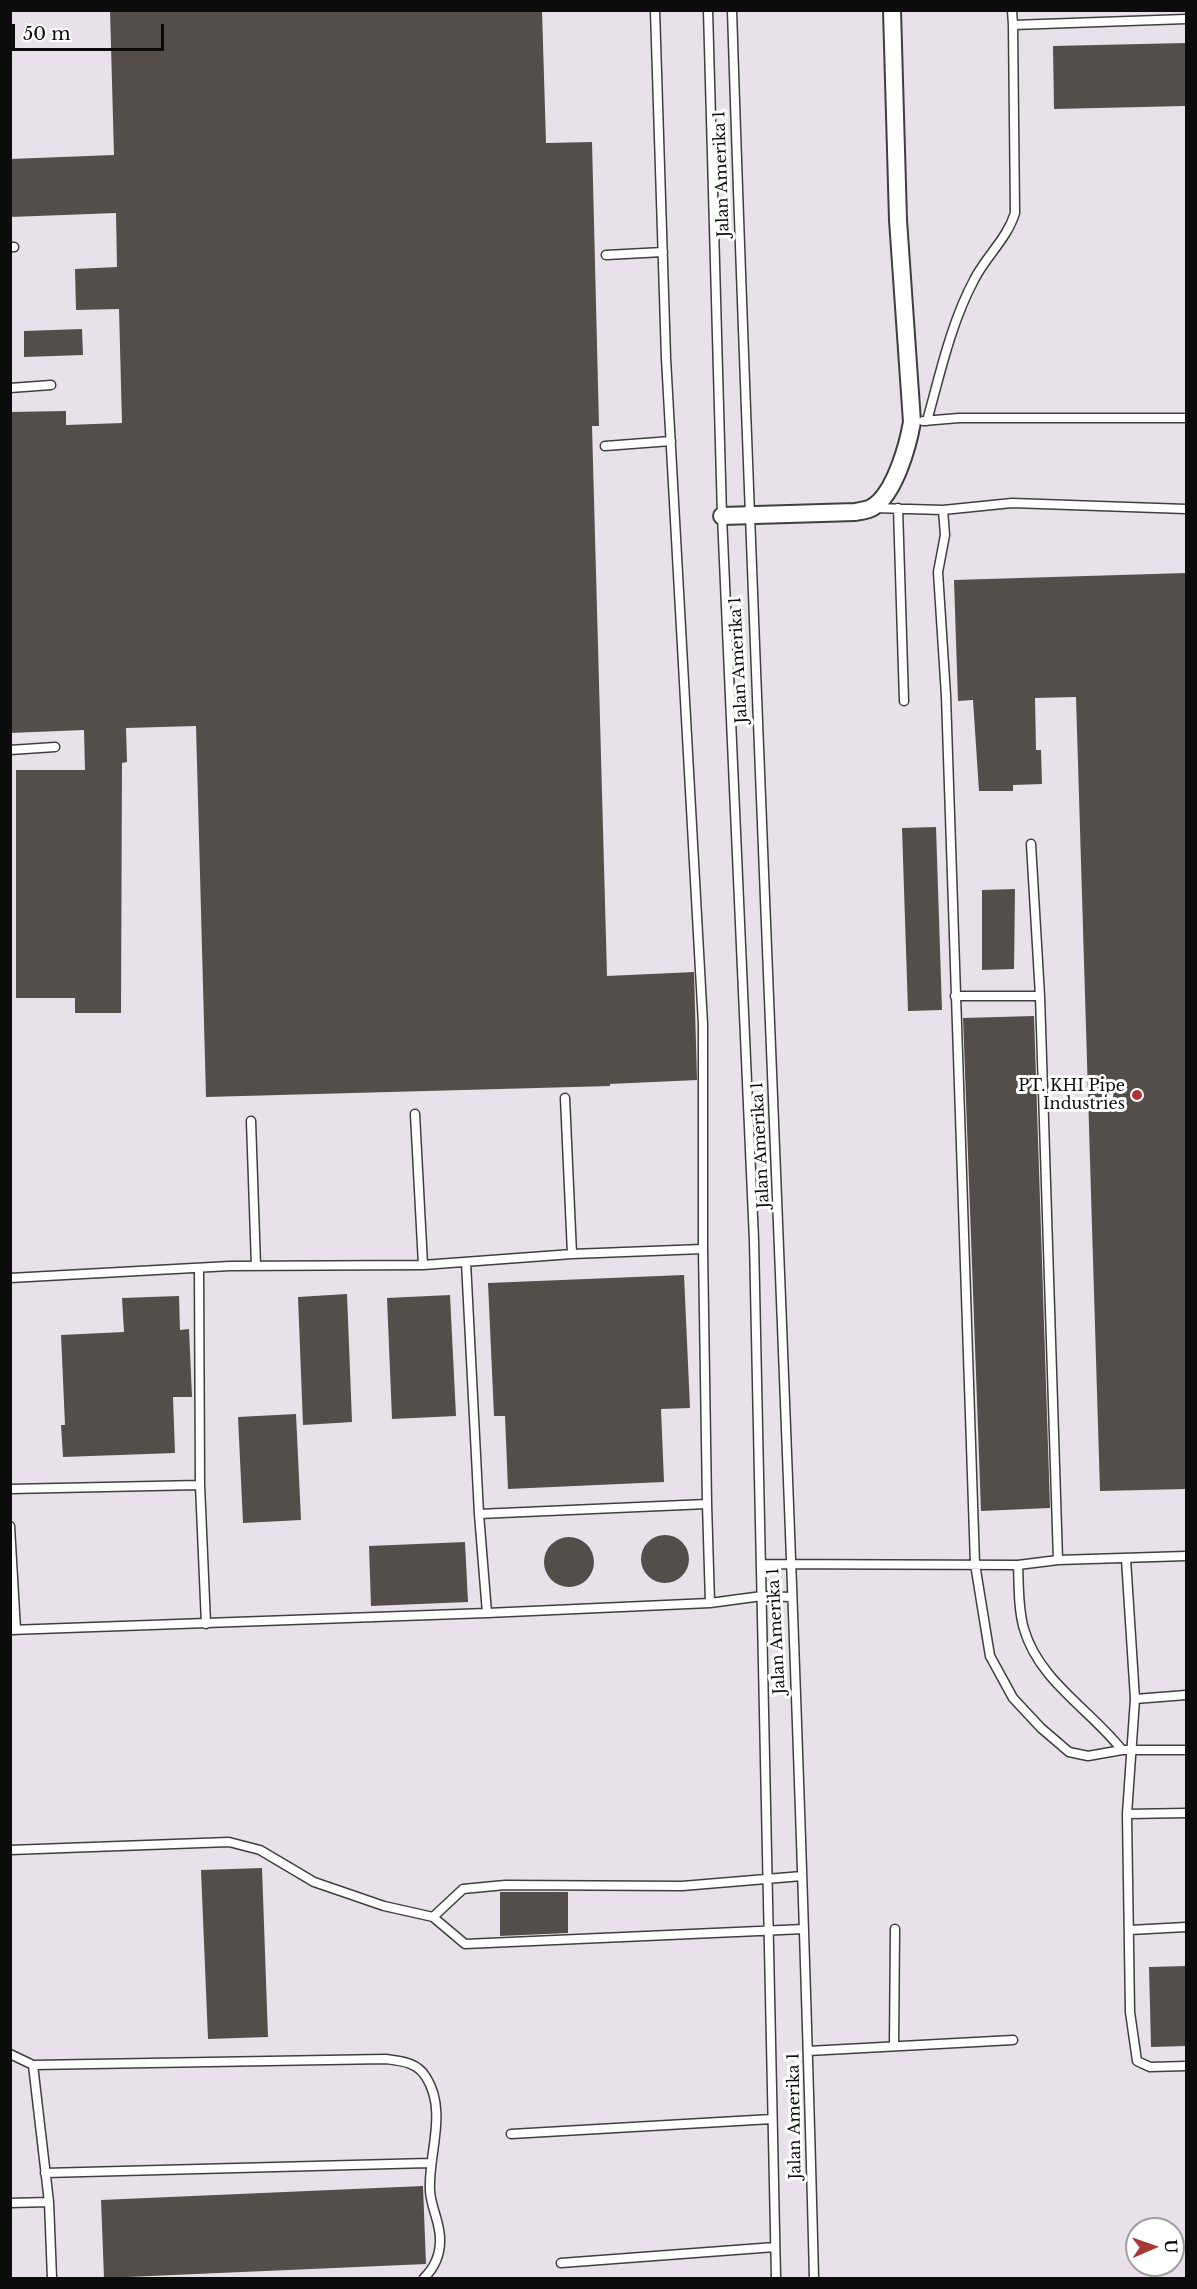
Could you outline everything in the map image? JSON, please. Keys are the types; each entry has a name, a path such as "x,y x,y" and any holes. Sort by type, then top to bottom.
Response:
{"street":[{"path":"722,516 855,512 873,507 889,492 909,437 919,421 898,220 892,10"}],"lane":[{"path":"655,10 671,441 703,1024 703,1249 710,1603"},
{"name":"Jalan Amerika 1","path":"708,10 722,516 754,1240 776,2278"},
{"name":"Jalan Amerika 1","path":"732,10 748,514 779,1213 814,2278"},
{"path":"1012,10 1015,213 1010,230 974,279 919,421 959,418 1186,418"},
{"path":"1012,25 1186,20"},
{"path":"606,255 663,252"},
{"path":"10,388 51,384"},
{"path":"604,446 671,441"},
{"path":"873,507 943,510 1012,503 1186,509"},
{"path":"898,508 904,701"},
{"path":"943,510 945,535 938,572 946,696 975,1564 990,1656 1013,1698 1041,1728 1069,1752 1103,1755 1122,1750 1132,1752 1186,1750"},
{"path":"10,750 55,747"},
{"path":"1031,844 1040,996 1058,1560"},
{"path":"955,996 1040,996"},
{"path":"565,1098 572,1254"},
{"path":"415,1114 423,1265"},
{"path":"251,1121 256,1266"},
{"path":"10,1278 256,1266 423,1265 572,1254 703,1249"},
{"path":"466,1262 478,1514 487,1613"},
{"path":"199,1268 200,1485 207,1624"},
{"path":"10,1489 200,1485"},
{"path":"478,1514 707,1504"},
{"path":"10,1526 13,1630 487,1613 710,1603 762,1596 791,1597"},
{"path":"761,1564 1018,1565 1058,1560 1186,1556"},
{"path":"1126,1558 1135,1699 1127,1814 1130,2012 1137,2061 1150,2067 1186,2066"},
{"path":"1018,1565 1024,1628 1033,1651 1048,1674 1122,1750"},
{"path":"1135,1699 1186,1695"},
{"path":"1127,1814 1186,1813"},
{"path":"10,1850 229,1842 260,1850 314,1882 384,1906 433,1917 465,1944 767,1933 804,1929"},
{"path":"433,1917 464,1889 505,1885 682,1886 802,1876"},
{"path":"1130,1930 1186,1928"},
{"path":"894,2046 895,1929"},
{"path":"808,2051 1012,2040"},
{"path":"10,2054 33,2065 386,2059 413,2063 426,2076 435,2099 437,2123 429,2163 430,2195 440,2241 434,2268 424,2278"},
{"path":"33,2065 49,2202 52,2278"},
{"path":"511,2134 772,2119"},
{"path":"45,2173 429,2163"},
{"path":"10,2203 49,2202"},
{"path":"561,2263 775,2247"}],"shaded area":[{"path":"11,11 1186,11 1186,2278 11,2278"}],"building":[{"path":"110,10 542,10 546,143 592,142 599,426 592,426 607,976 694,972 697,1080 610,1084 610,1086 206,1097 196,726 126,728 127,762 122,763 121,1013 75,1013 75,998 16,998 16,770 85,770 84,730 10,733 10,412 66,411 66,425 122,423 119,309 76,310 75,269 117,267 116,213 10,217 10,159 114,155"},
{"path":"1186,43 1186,106 1054,109 1053,46"},
{"path":"82,329 83,355 24,357 24,331"},
{"name":"PT. KHI Pipe Industries","path":"1186,573 1186,1489 1100,1491 1076,697 1035,698 1036,750 1041,750 1042,784 1013,785 1013,791 979,791 973,700 958,701 954,580"},
{"path":"936,827 942,1010 908,1011 902,828"},
{"path":"1015,889 1014,969 982,970 982,890"},
{"path":"1034,1016 1050,1508 981,1511 963,1018"},
{"path":"684,1275 690,1408 661,1409 664,1482 508,1489 505,1416 494,1416 488,1283"},
{"path":"347,1294 352,1422 303,1425 298,1297"},
{"path":"450,1295 456,1416 392,1419 387,1298"},
{"path":"179,1296 180,1330 189,1329 192,1397 173,1397 175,1453 63,1457 61,1425 65,1425 61,1335 124,1332 122,1298"},
{"path":"296,1414 301,1520 243,1523 238,1417"},
{"path":"660,1535 670,1535 682,1542 689,1554 689,1564 682,1576 670,1583 660,1583 645,1572 641,1564 641,1554 652,1539"},
{"path":"569,1537 578,1539 589,1548 594,1562 592,1571 583,1582 569,1587 560,1585 549,1576 544,1562 546,1553 555,1542"},
{"path":"465,1542 468,1602 371,1606 369,1546"},
{"path":"262,1868 268,2037 208,2039 201,1870"},
{"path":"500,1892 568,1892 568,1933 500,1936"},
{"path":"1186,1966 1186,2046 1151,2047 1149,1967"},
{"path":"423,2186 426,2264 104,2278 101,2200"}],"place":[{"name":"PT. KHI Pipe Industries","path":"1137,1095"}]}
